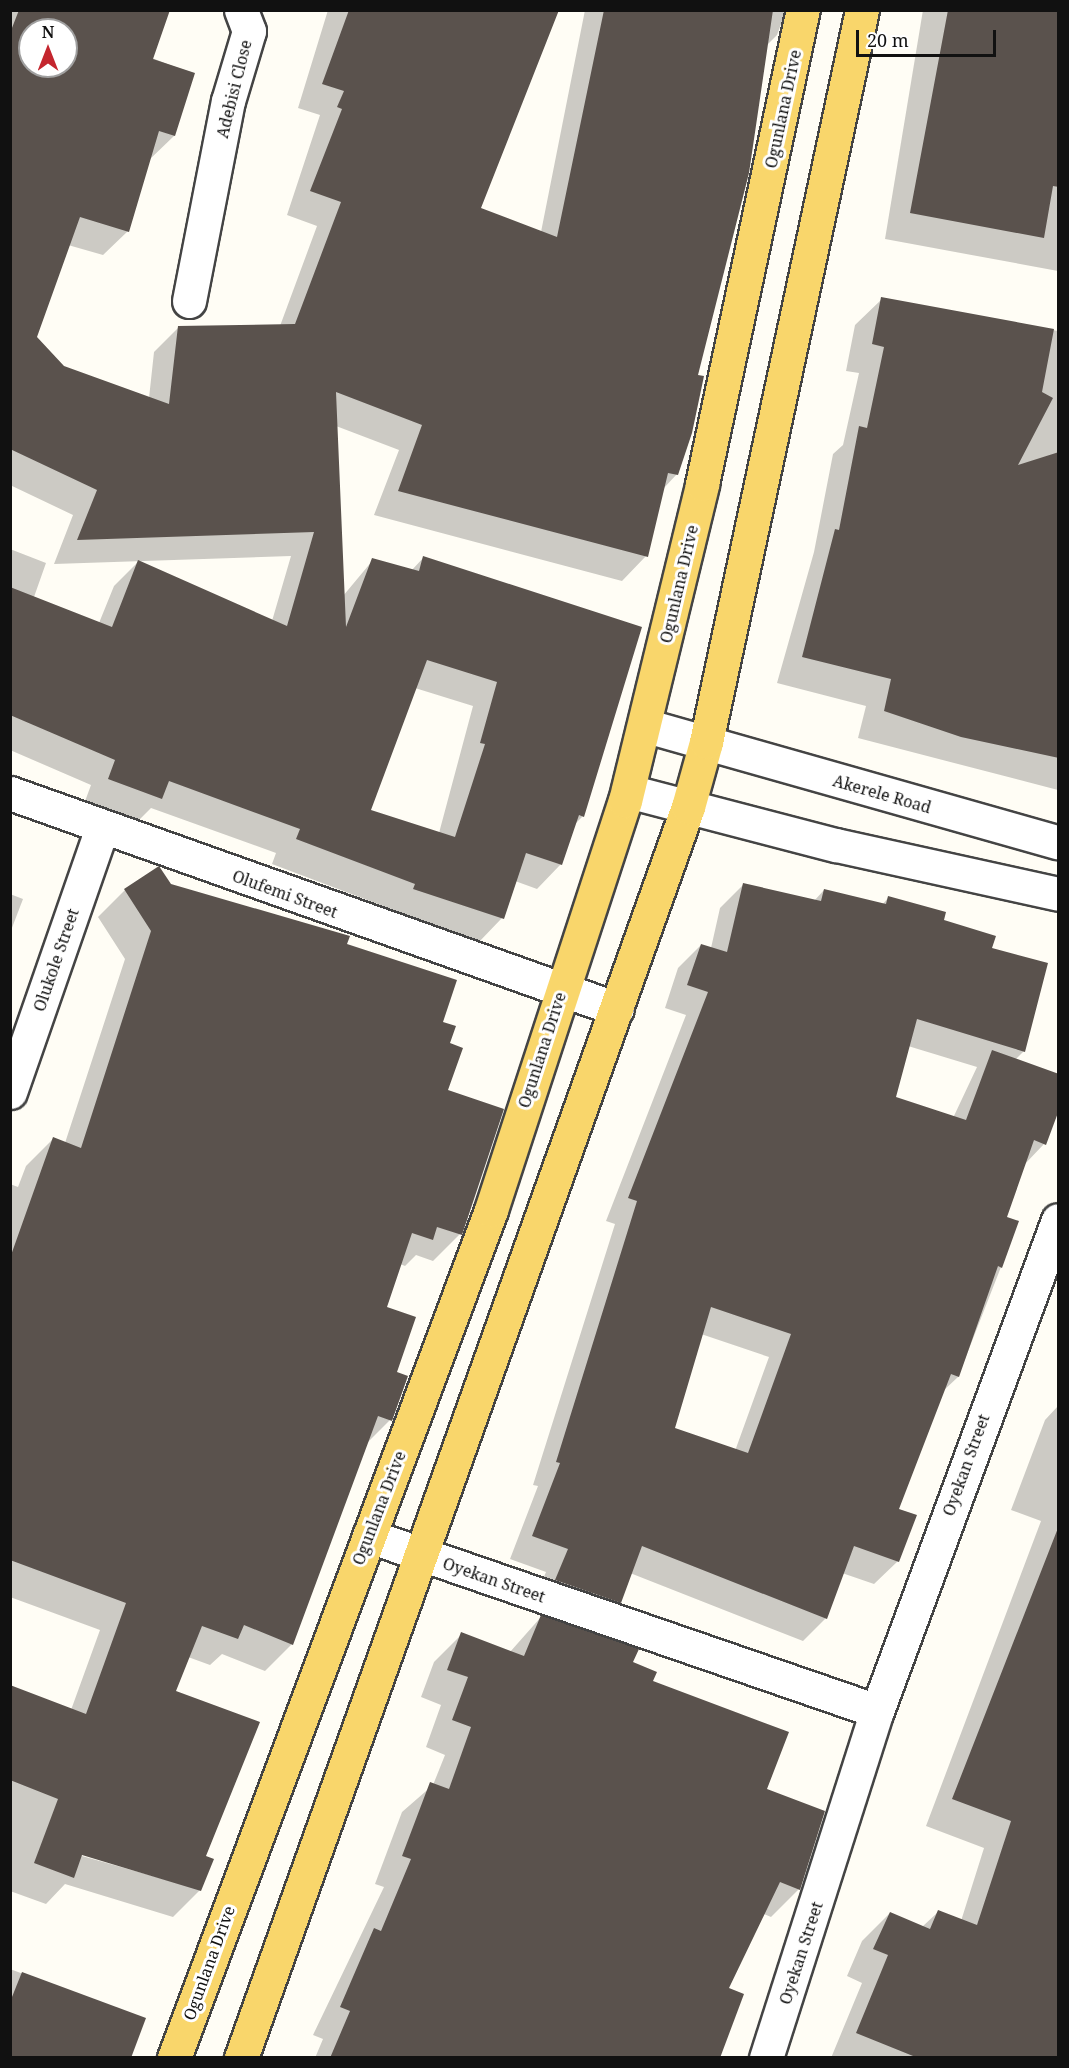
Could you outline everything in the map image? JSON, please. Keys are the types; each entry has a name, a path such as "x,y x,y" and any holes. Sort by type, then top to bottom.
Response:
{"main road":[{"name":"Ogunlana Drive","path":"174,2058 491,1210 561,988 628,790 647,726 803,10"},
{"path":"241,2058 417,1554 617,1009 688,807 706,742 862,10"}],"street":[{"name":"Adebisi Close","path":"189,301 249,31 242,10"},
{"name":"Akerele Road","path":"647,726 1059,842"},
{"path":"628,790 688,807 1059,894"},
{"name":"Olufemi Street","path":"10,794 617,1009"},
{"name":"Olukole Street","path":"10,1092 102,828"},
{"name":"Oyekan Street","path":"766,2058 877,1711 1059,1220"},
{"name":"Oyekan Street","path":"369,1536 877,1711"}],"building":[{"path":"19,10 170,10 153,59 195,73 175,136 159,131 129,232 80,217 37,337 64,366 169,404 178,326 295,324 341,202 310,191 342,109 337,107 344,91 322,84 349,10 559,10 481,208 557,237 604,10 773,10 749,173 698,375 704,376 692,433 678,475 668,473 648,557 398,491 422,425 336,392 346,627 372,558 419,571 423,556 642,627 584,817 579,815 562,865 526,853 504,919 413,889 415,884 296,839 300,829 169,781 162,799 108,779 115,760 10,715 10,587 112,627 138,560 287,626 314,532 77,540 97,490 10,449 10,33","holes":["427,660 497,682 480,743 485,744 455,837 371,810"]},
{"path":"948,10 1059,10 1059,187 1053,186 1044,238 910,213"},
{"path":"881,297 1054,329 1042,392 1053,398 1018,465 1059,452 1059,758 961,737 884,711 891,679 802,657 835,529 839,530 859,426 867,428 884,347 872,344"},
{"path":"159,866 171,884 350,936 347,944 457,980 443,1022 456,1026 450,1043 463,1048 448,1090 504,1109 462,1235 437,1227 433,1240 412,1233 387,1307 416,1317 397,1372 408,1376 392,1421 378,1416 293,1645 244,1625 238,1639 202,1626 176,1691 260,1722 206,1856 214,1859 201,1891 82,1855 74,1878 34,1863 58,1799 10,1780 10,1685 86,1714 126,1603 10,1560 10,1258 53,1137 81,1148 151,931 124,889"},
{"path":"743,883 821,901 824,889 886,904 888,896 946,912 944,920 996,936 992,948 1048,963 1025,1052 917,1019 896,1097 966,1120 992,1050 1059,1074 1059,1110 1046,1145 1034,1140 1007,1217 1019,1221 1002,1268 998,1266 959,1377 951,1374 899,1509 917,1515 899,1562 854,1546 827,1619 642,1546 621,1603 555,1580 568,1549 532,1536 560,1463 556,1462 637,1201 628,1198 708,992 687,985 701,944 727,952","holes":["711,1307 791,1334 748,1453 675,1428"]},
{"path":"1058,1528 1059,2058 918,2058 856,2033 888,1955 873,1949 890,1912 930,1929 938,1910 977,1925 1011,1821 952,1799"},
{"path":"541,1615 639,1649 633,1662 657,1672 653,1681 789,1732 767,1789 825,1811 800,1890 780,1882 729,1988 744,1994 720,2058 330,2058 350,2011 340,2007 374,1928 381,1931 411,1859 402,1856 430,1782 449,1789 471,1727 452,1720 468,1677 447,1670 461,1632 524,1656"},
{"path":"22,1972 146,2018 131,2058 10,2058 10,2002"}]}
